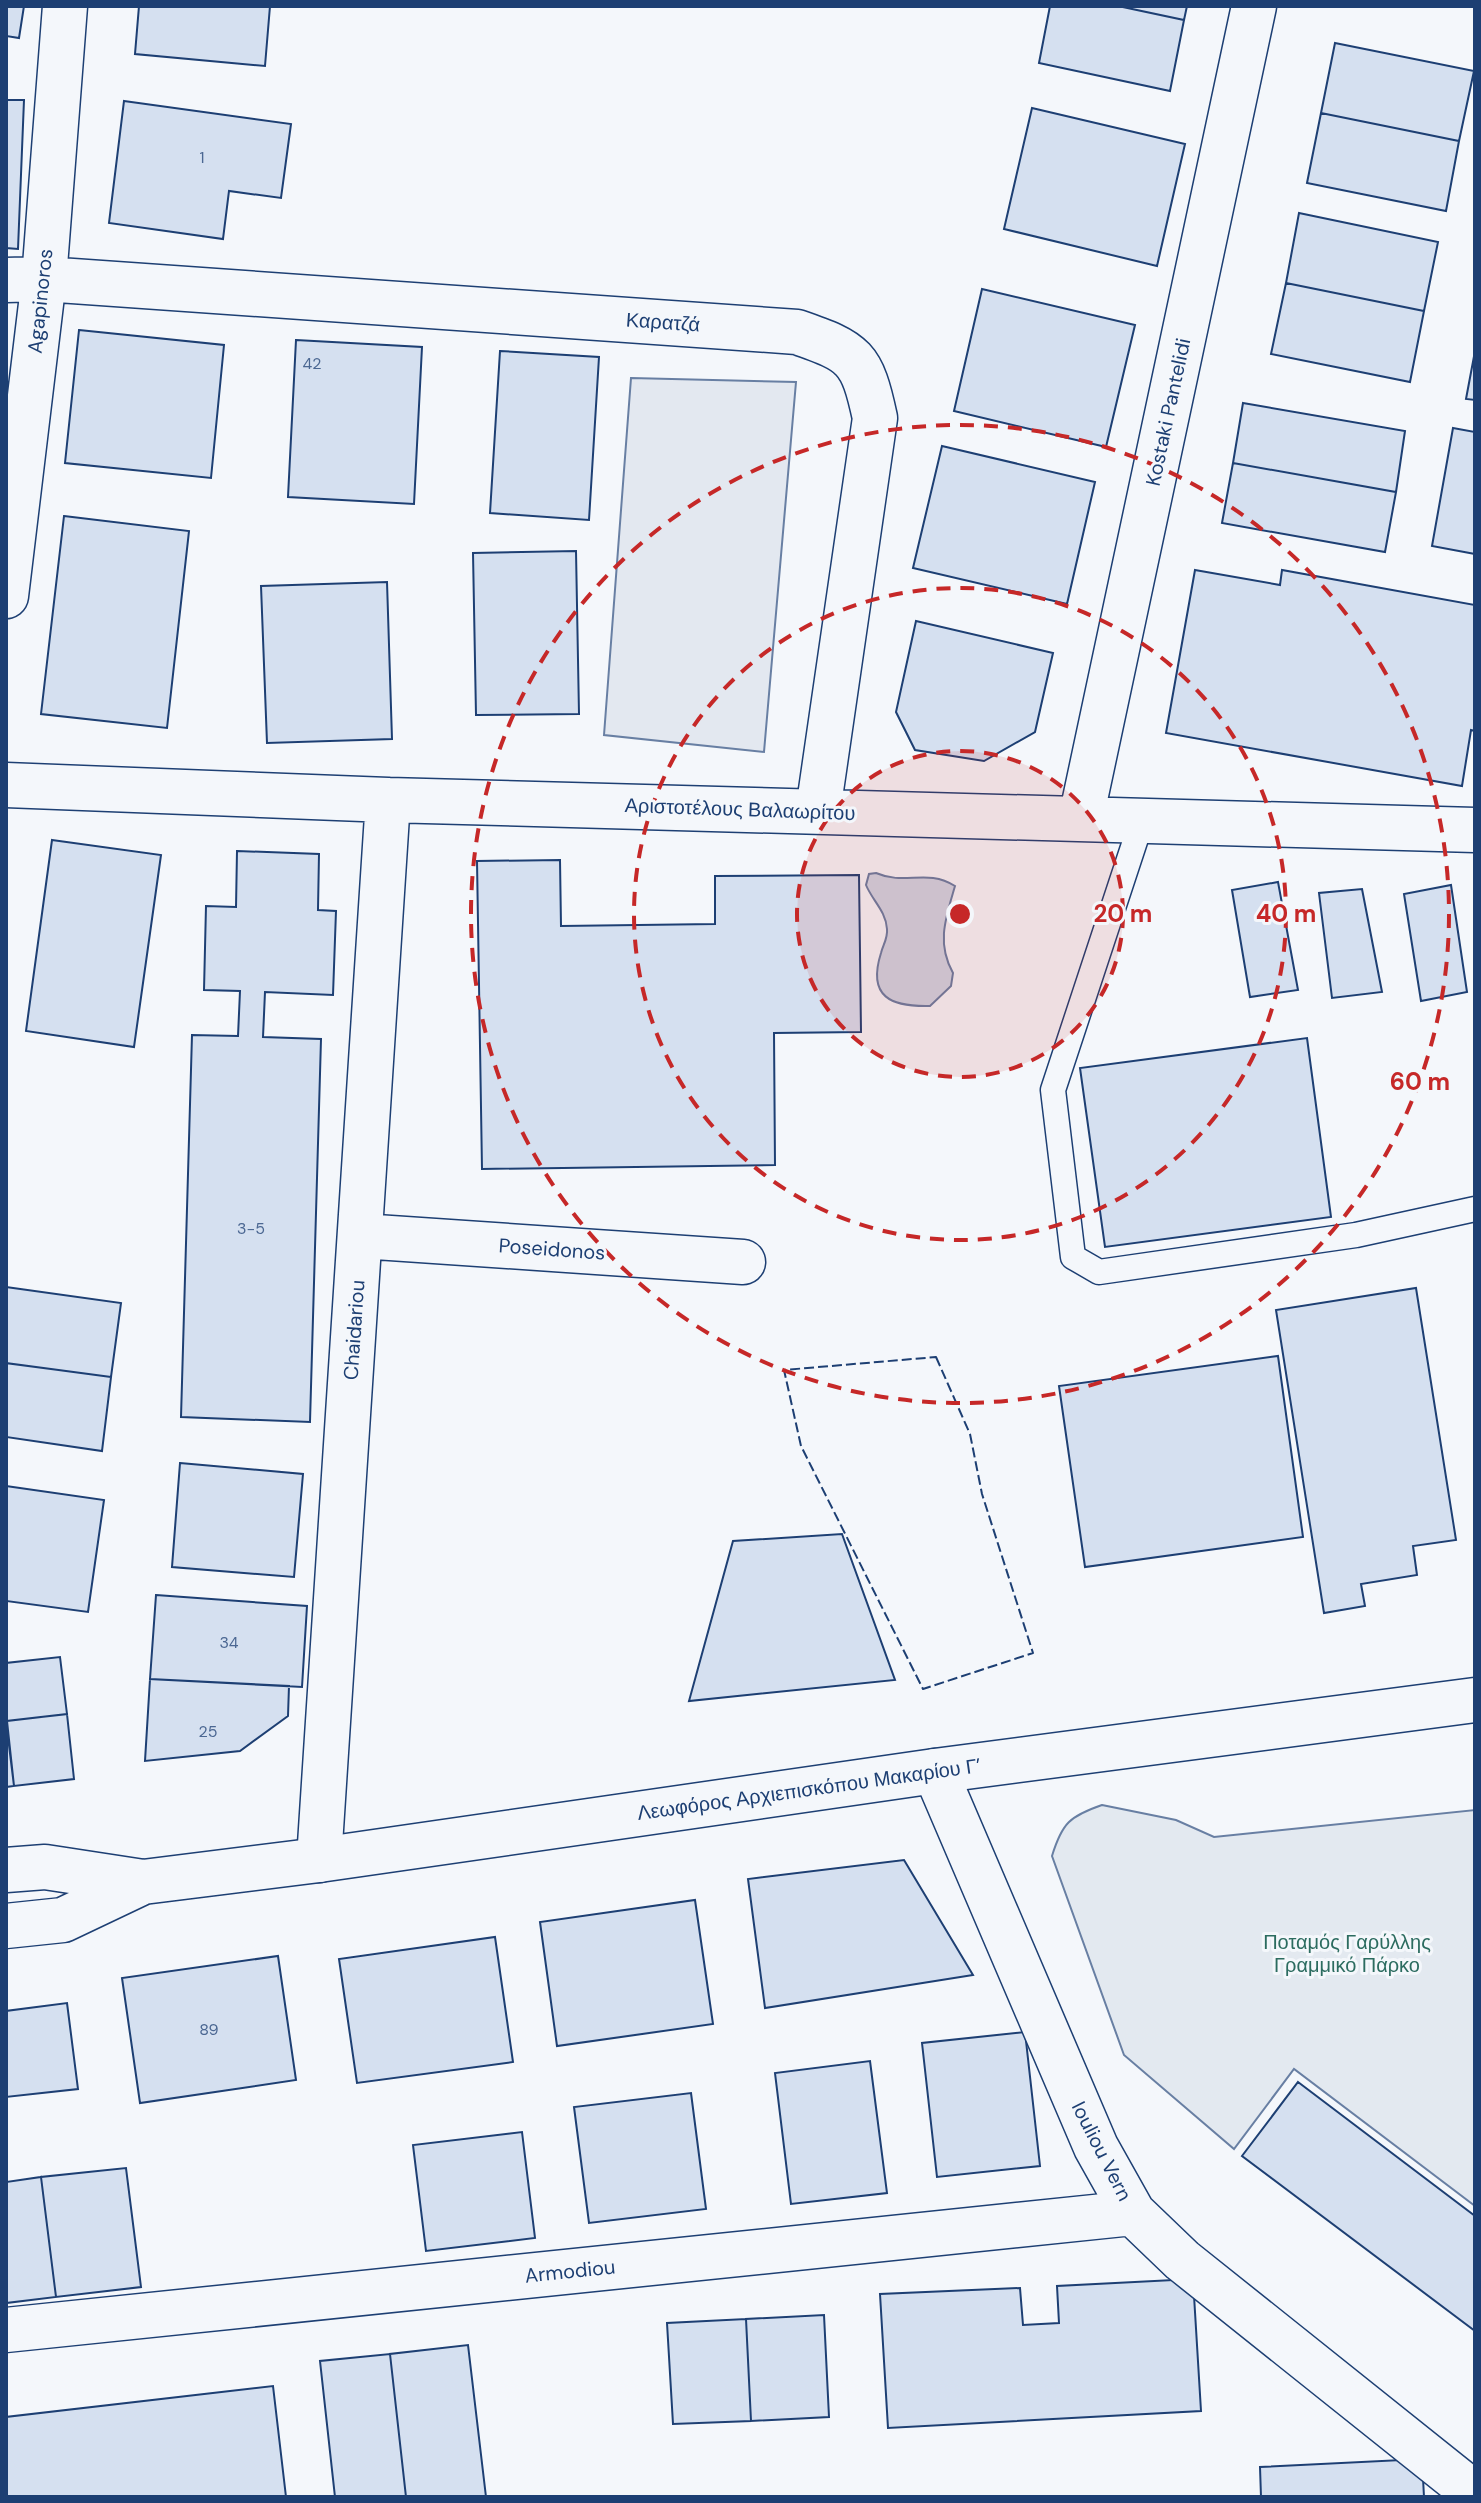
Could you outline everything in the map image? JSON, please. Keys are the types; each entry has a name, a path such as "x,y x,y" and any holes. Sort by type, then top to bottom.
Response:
{"street":[{"name":"Agapinoros","path":"6,596 25,279 65,6"},
{"name":"Kostaki Pantelidi","path":"1081,818 1254,6"},
{"name":"Καρατζά","path":"25,279 797,332 839,346 866,375 875,418 818,811"},
{"name":"Αριστοτέλους Βαλαωρίτου","path":"6,785 388,800 1475,830"},
{"name":"Chaidariou","path":"319,1860 388,800"},
{"name":"Poseidonos","path":"361,1236 743,1262"},
{"name":"Λεωφόρος Αρχιεπισκόπου Μακαρίου Γ’","path":"6,1870 45,1867 143,1882 319,1860 935,1771 1475,1700"},
{"name":"Iouliou Vern","path":"935,1771 1096,2147 1133,2213 1182,2260 1475,2494"},
{"name":"Λεωφόρος Αρχιεπισκόπου Μακαρίου Γ’","path":"6,1926 63,1920 143,1882"},
{"name":"Armodiou","path":"6,2330 1133,2213"}],"lane":[{"path":"1142,820 1053,1090 1073,1257 1099,1272 1356,1235 1475,1209"}],"green space":[{"name":"Ποταμός Γαρύλλης Γραμμικό Πάρκο","path":"1102,1805 1176,1820 1214,1837 1475,1810 1475,2206 1294,2069 1234,2149 1124,2055 1052,1856 1069,1822"}],"shaded area":[{"path":"631,378 796,382 764,752 604,735"},
{"path":"869,874 897,878 935,878 955,886 944,930 945,951 953,973 951,986 930,1006 894,1001 880,989 877,968 887,929 884,917 866,885"}],"building":[{"path":"6,6 24,6 19,38 6,36"},
{"path":"139,6 270,6 265,66 135,54"},
{"path":"1050,6 1118,6 1184,20 1170,91 1039,63"},
{"path":"1118,6 1187,6 1184,20"},
{"path":"1335,43 1474,71 1459,141 1321,113"},
{"path":"6,100 24,100 18,249 6,248"},
{"path":"124,101 291,124 281,198 229,191 223,239 109,223"},
{"path":"1032,108 1185,144 1157,266 1004,229"},
{"path":"1321,113 1459,141 1446,211 1307,183"},
{"path":"1299,213 1438,242 1424,311 1286,283"},
{"path":"1286,283 1424,311 1410,382 1271,354"},
{"path":"982,289 1135,325 1106,447 954,411"},
{"path":"79,330 224,345 211,478 65,463"},
{"path":"296,340 422,347 414,504 288,497"},
{"path":"500,351 599,357 589,520 490,513"},
{"path":"1475,351 1475,400 1466,399"},
{"path":"1243,403 1405,431 1396,492 1233,463"},
{"path":"1453,428 1475,432 1475,554 1432,546"},
{"path":"942,446 1095,482 1067,604 913,568"},
{"path":"1233,463 1396,492 1385,552 1222,523"},
{"path":"64,516 189,531 167,728 41,714"},
{"path":"576,551 579,714 476,715 473,553"},
{"path":"1195,570 1280,585 1282,570 1475,605 1475,731 1471,730 1462,786 1166,733"},
{"path":"387,582 392,739 267,743 261,586"},
{"path":"916,621 1053,653 1035,732 984,761 915,750 896,712"},
{"path":"52,840 161,855 134,1047 26,1031"},
{"path":"237,851 319,854 318,910 336,911 333,995 265,992 263,1037 321,1039 310,1422 181,1417 192,1035 238,1036 240,991 204,990 206,906 236,907"},
{"path":"560,860 561,926 715,924 715,876 859,875 861,1032 774,1033 775,1165 482,1169 477,861"},
{"path":"1278,882 1298,990 1250,997 1232,890"},
{"path":"1451,885 1467,992 1421,1001 1404,894"},
{"path":"1362,889 1382,992 1332,998 1319,893"},
{"path":"1307,1038 1331,1217 1105,1247 1080,1068"},
{"path":"6,1287 121,1303 111,1377 6,1363"},
{"path":"1416,1288 1456,1540 1413,1546 1417,1575 1361,1584 1365,1606 1324,1613 1276,1310"},
{"path":"1278,1356 1303,1537 1085,1567 1059,1386"},
{"path":"6,1363 111,1377 102,1451 6,1437"},
{"path":"180,1463 303,1474 294,1577 172,1567"},
{"path":"6,1486 104,1500 88,1612 6,1601"},
{"path":"842,1534 895,1680 689,1701 733,1541"},
{"path":"156,1595 307,1606 302,1687 150,1679"},
{"path":"60,1657 67,1714 6,1721 6,1663"},
{"path":"150,1679 289,1686 288,1716 240,1751 145,1761"},
{"path":"67,1714 74,1779 14,1786 7,1721"},
{"path":"6,1721 14,1786 6,1787"},
{"path":"904,1860 973,1975 765,2008 748,1879"},
{"path":"695,1900 713,2024 557,2046 540,1922"},
{"path":"495,1937 513,2062 357,2083 339,1959"},
{"path":"278,1956 296,2080 140,2103 122,1978"},
{"path":"67,2003 78,2089 6,2097 6,2011"},
{"path":"1025,2032 1040,2166 937,2177 922,2043"},
{"path":"870,2061 887,2193 791,2204 775,2073"},
{"path":"1298,2082 1475,2216 1475,2331 1242,2156"},
{"path":"691,2093 706,2209 589,2223 574,2107"},
{"path":"522,2132 535,2238 426,2251 413,2145"},
{"path":"126,2168 141,2287 56,2297 41,2177"},
{"path":"41,2177 56,2297 6,2303 6,2182"},
{"path":"1193,2279 1201,2411 888,2428 880,2294 1020,2288 1023,2325 1059,2323 1057,2286"},
{"path":"824,2315 829,2417 751,2421 746,2319"},
{"path":"746,2319 751,2421 673,2424 667,2323"},
{"path":"468,2345 486,2497 406,2497 390,2354"},
{"path":"390,2354 406,2497 335,2497 320,2361"},
{"path":"273,2386 286,2497 6,2497 6,2417"},
{"path":"1422,2459 1424,2497 1261,2497 1260,2467"}],"fence":[{"path":"936,1357 970,1434 982,1494 1033,1653 923,1689 801,1446 784,1370 936,1357"}]}
